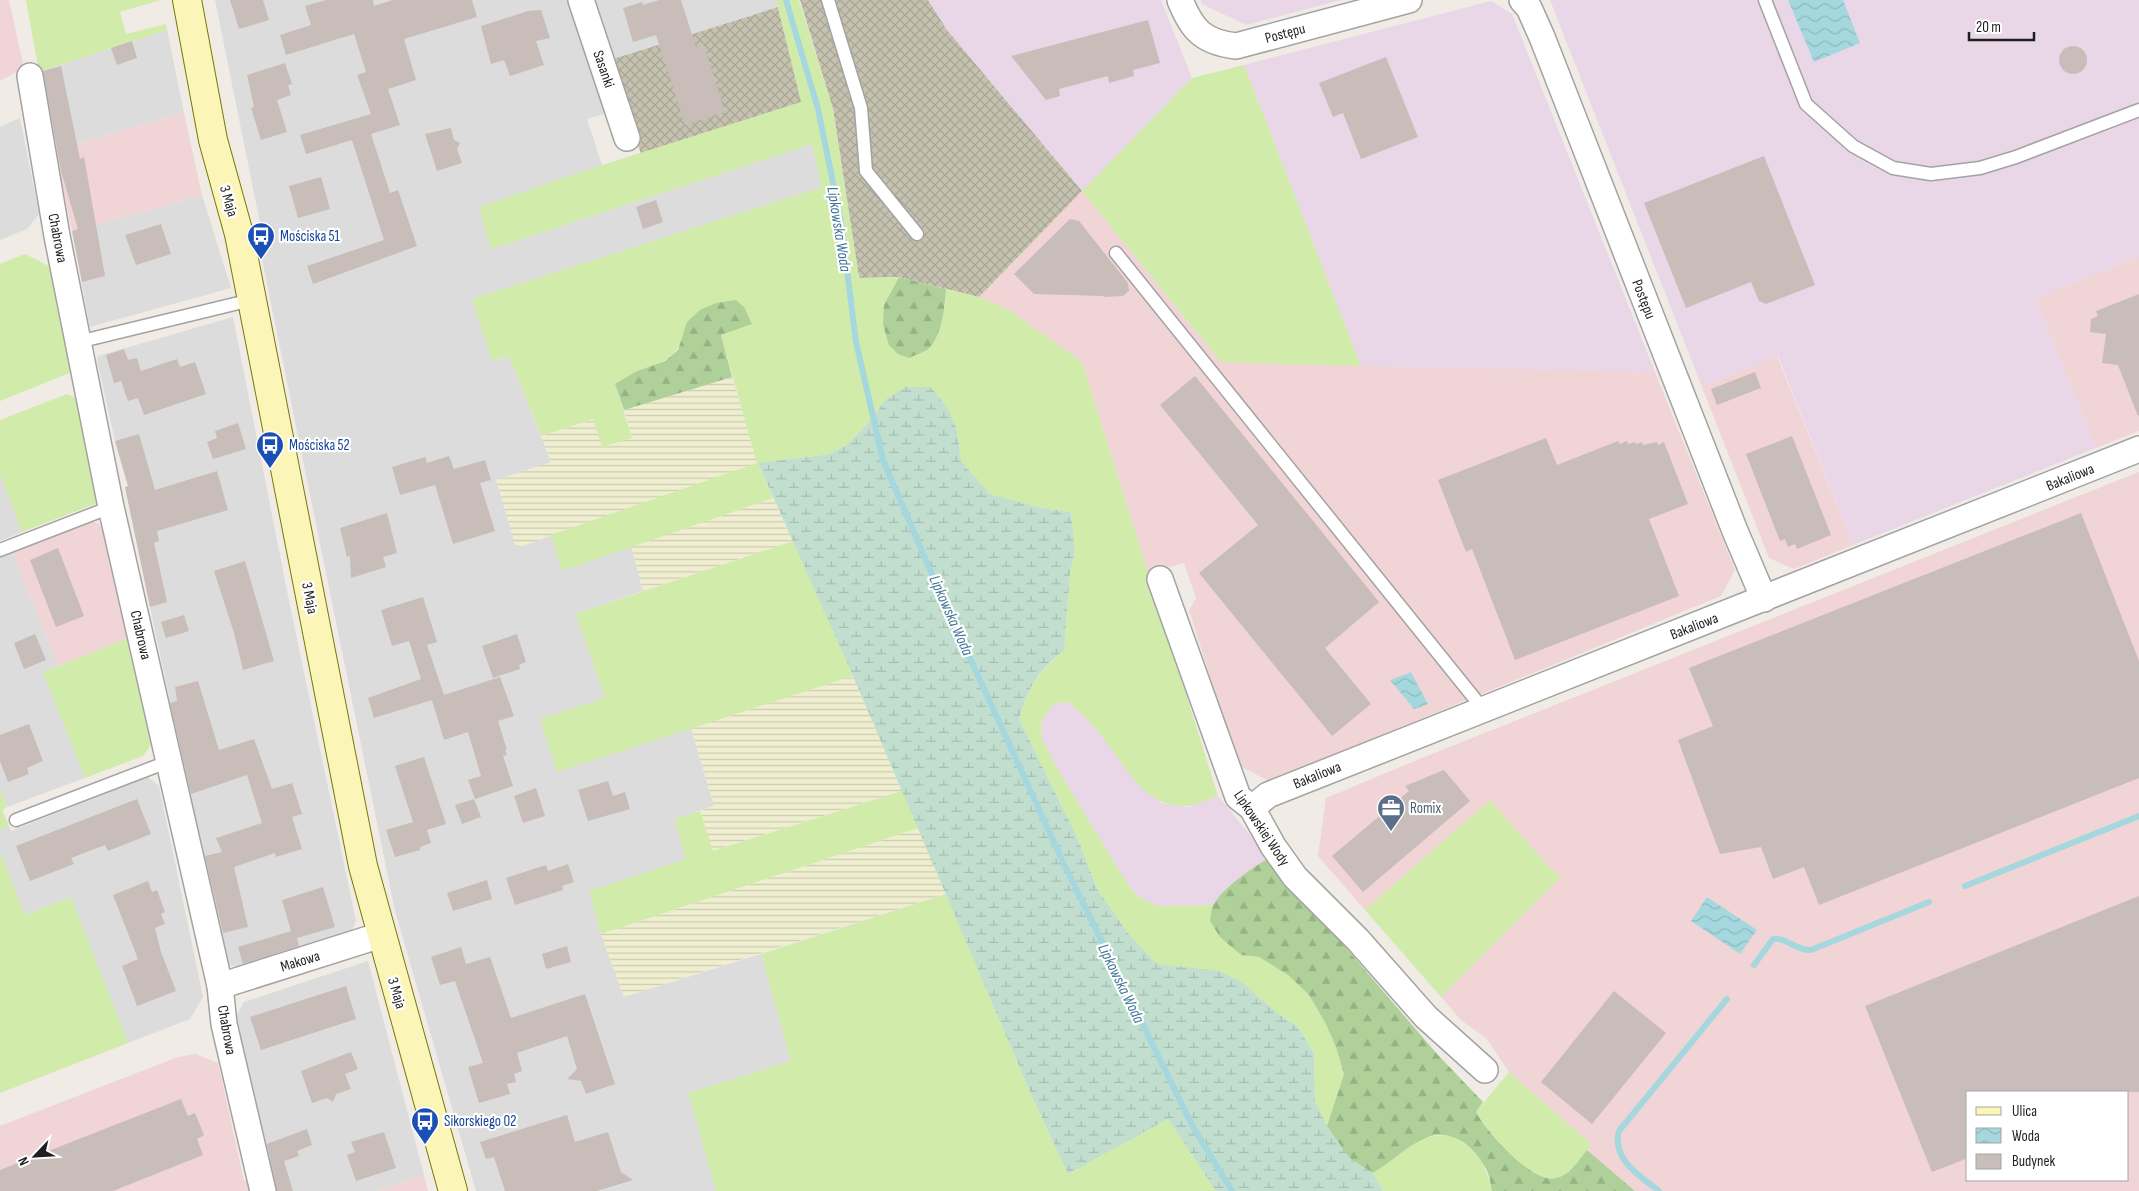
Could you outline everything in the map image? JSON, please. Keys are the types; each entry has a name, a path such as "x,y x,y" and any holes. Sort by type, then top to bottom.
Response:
{"main road":[{"name":"3 Maja","path":"187,0 213,140 238,234 363,866 454,1191"}],"street":[{"name":"Sasanki","path":"581,0 627,138"},
{"name":"Postępu","path":"1180,0 1186,17 1198,32 1220,44 1236,46 1409,0"},
{"name":"Postępu","path":"1522,0 1542,37 1735,531 1764,599"},
{"name":"Chabrowa","path":"30,76 57,236 112,506 220,986 224,1024 263,1191"},
{"name":"Bakaliowa","path":"1252,808 1268,795 2139,449"},
{"name":"Lipkowskiej Wody","path":"1160,579 1238,797 1252,808 1273,846 1295,877 1358,940 1426,1017 1486,1070"},
{"name":"Makowa","path":"220,986 381,935"}],"lane":[{"path":"828,0 862,108 866,170 917,234"},
{"path":"1765,0 1806,104 1853,146 1893,168 1931,174 1980,168 2016,157 2139,110"},
{"path":"1116,253 1483,710"},
{"path":"78,342 251,300"},
{"path":"0,550 112,506"},
{"path":"16,820 170,761"}],"shaded area":[{"path":"0,0 9,0 24,68 0,81"},
{"path":"215,0 570,0 607,113 587,119 602,165 480,207 491,249 812,144 822,187 472,299 493,361 509,356 551,462 517,548 551,535 562,571 631,546 643,591 576,614 605,698 556,772 691,728 714,806 674,819 687,859 589,891 601,934 624,997 761,954 791,1061 688,1093 716,1191 476,1191 395,911 257,235 260,223"},
{"path":"590,0 776,0 778,7 610,60"},
{"path":"800,0 928,0 947,30 1082,191 979,297 899,277 859,278 833,109"},
{"path":"928,0 1161,0 1192,78 1082,191 947,30"},
{"path":"1201,0 1341,0 1246,25 1202,4"},
{"path":"1550,0 2139,0 2139,257 2035,298 2096,448 1853,545 1778,356 1702,387"},
{"path":"1491,1 1512,14 1655,372 1361,366 1244,65"},
{"path":"778,7 802,102 641,154 610,60"},
{"path":"167,30 184,113 55,150 39,72"},
{"path":"184,113 202,195 72,231 55,150"},
{"path":"20,118 39,214 27,229 0,240 0,127"},
{"path":"1082,191 1221,362 1655,372 1735,570 1721,596 1269,781 1238,765 1189,610 1196,598 1184,563 1148,573 1082,362 979,297"},
{"path":"202,195 231,288 90,327 72,231"},
{"path":"2139,257 2139,431 2096,448 2035,298"},
{"path":"233,317 288,596 356,921 349,936 245,968 225,964 125,487 128,486 115,441 97,360 98,356"},
{"path":"1777,356 1853,545 1794,569 1769,558 1702,387"},
{"path":"2139,472 2139,1191 1635,1191 1587,1150 1591,1144 1509,1072 1487,1039 1461,1020 1441,997 1561,877 1549,867 1490,801 1365,910 1318,856 1326,798"},
{"path":"0,474 22,532 0,541"},
{"path":"93,521 105,528 128,638 58,666 13,553"},
{"path":"13,553 58,666 43,672 85,778 7,807 0,788 0,558"},
{"path":"1068,702 1082,713 1103,737 1126,769 1162,803 1188,807 1218,796 1269,858 1229,888 1214,905 1159,906 1142,899 1130,888 1057,768 1042,739 1041,723 1049,710 1056,703"},
{"path":"148,777 159,786 203,997 190,1019 128,1043 71,897 25,915 0,852 0,830 9,826 11,831"},
{"path":"368,961 424,1175 378,1191 273,1191 234,1020 244,1002"},
{"path":"196,1054 218,1063 244,1181 254,1177 257,1191 0,1191 0,1126 178,1057"},
{"path":"424,1175 428,1191 378,1191"}],"green space":[{"path":"26,0 161,0 120,12 126,34 166,24 167,30 39,72"},
{"path":"776,0 799,0 833,109 859,278 899,277 884,305 945,309 946,289 979,297 1009,310 1082,362 1218,796 1189,806 1171,805 1158,800 1137,783 1095,728 1068,702 1056,703 1049,710 1041,723 1042,739 1057,768 1130,888 1142,899 1159,906 1214,905 1210,921 1241,955 1259,957 1288,975 1309,995 1326,1024 1336,1047 1344,1074 1327,1126 1315,1100 1314,1053 1298,1027 1276,1012 1171,966 1157,964 1127,932 1097,889 1078,839 1019,719 1036,680 1047,666 1064,650 1070,573 1075,551 1071,512 1041,508 990,494 960,460 956,429 942,401 885,400 873,418 848,444 830,454 758,463 773,498 562,571 551,535 757,463 721,335 752,324 683,337 675,352 670,356 615,384 632,438 602,447 593,419 541,436 509,356 492,361 472,299 822,187 812,144 491,249 479,207 602,165 801,102"},
{"path":"1244,65 1361,366 1221,362 1082,191 1192,78"},
{"path":"25,254 49,266 72,372 0,401 0,264"},
{"path":"899,277 946,289 942,321 936,338 927,350 909,358 898,354 889,345 883,325 884,305"},
{"path":"736,300 744,307 752,324 721,335 732,377 624,410 615,384 635,372 665,361 678,350 687,322 700,310 716,303"},
{"path":"732,377 758,463 516,548 496,480 551,462 541,436 593,419 602,447 632,437 624,410"},
{"path":"905,387 930,387 938,396 953,420 960,448 960,460 990,494 1041,508 1071,512 1075,551 1070,573 1064,650 1047,665 1035,680 1026,697 1019,719 1078,839 1097,889 1127,932 1157,964 1219,971 1240,981 1276,1012 1298,1027 1314,1053 1315,1100 1327,1126 1352,1160 1373,1173 1383,1191 1216,1191 1168,1119 1068,1174 1030,1092 853,676 758,463 830,454 848,444 873,418 885,400"},
{"path":"67,394 79,399 100,502 22,532 0,474 0,420"},
{"path":"773,498 793,541 643,591 631,546"},
{"path":"793,541 853,676 557,772 540,719 605,698 576,614"},
{"path":"128,638 151,745 143,756 85,778 43,672"},
{"path":"853,676 902,791 712,851 700,811 714,806 691,728"},
{"path":"0,788 7,807 2,810 9,826 0,830"},
{"path":"902,791 918,828 601,934 589,891 686,859 674,819 700,811 713,851"},
{"path":"1490,800 1549,867 1561,877 1441,997 1365,910"},
{"path":"918,828 946,894 624,997 601,934"},
{"path":"0,852 25,915 71,897 128,1043 0,1093"},
{"path":"1269,858 1437,1054 1483,1102 1476,1112 1489,1131 1511,1155 1535,1173 1546,1178 1556,1178 1570,1171 1587,1150 1635,1191 1492,1191 1487,1171 1476,1154 1462,1142 1446,1135 1437,1135 1420,1140 1373,1173 1352,1160 1327,1126 1344,1074 1336,1047 1326,1024 1309,995 1288,975 1259,957 1241,955 1220,937 1210,921 1212,909 1217,899 1246,873"},
{"path":"946,894 1030,1092 1068,1174 1168,1119 1216,1191 716,1191 688,1093 791,1061 761,954"},
{"path":"1509,1072 1591,1144 1576,1164 1562,1176 1546,1178 1523,1165 1489,1131 1476,1112"},
{"path":"1450,1135 1467,1146 1479,1157 1486,1171 1492,1191 1383,1191 1373,1173 1422,1139"}],"water":[{"path":"1788,0 1843,0 1860,43 1814,62"},
{"path":"1411,672 1428,704 1414,709 1390,680"},
{"path":"1707,897 1757,930 1740,954 1691,921"}],"building":[{"path":"230,0 263,0 269,20 239,29"},
{"path":"326,0 373,0 374,6 393,0 472,0 477,17 404,39 416,80 388,89 400,125 371,134 390,193 398,190 417,246 313,284 307,266 384,240 352,140 306,154 300,135 371,114 357,75 366,72 354,34 286,55 280,35 311,25 305,6"},
{"path":"659,0 681,0 696,47 704,45 725,112 685,125 656,35 633,42 623,8 642,2 643,5"},
{"path":"541,10 550,38 536,41 544,65 510,76 504,60 491,64 481,26 528,11"},
{"path":"1148,20 1160,63 1133,70 1134,76 1109,83 1108,76 1059,89 1060,96 1046,100 1011,56"},
{"path":"132,41 137,58 117,65 111,48"},
{"path":"2073,46 2083,50 2087,60 2083,70 2073,74 2063,70 2059,60 2063,50"},
{"path":"1386,57 1418,137 1361,159 1343,113 1333,117 1319,83"},
{"path":"285,63 292,84 288,85 291,95 277,100 287,132 261,140 251,108 254,107 247,75"},
{"path":"61,66 80,159 84,157 105,276 82,282 72,231 78,229 61,171 43,71"},
{"path":"451,128 454,140 460,143 457,149 462,163 437,171 425,134"},
{"path":"1764,156 1815,285 1766,304 1759,301 1751,282 1686,308 1644,203"},
{"path":"321,177 330,209 298,218 289,186"},
{"path":"656,200 663,222 643,229 636,207"},
{"path":"1070,219 1079,221 1128,283 1129,291 1123,296 1034,294 1014,274"},
{"path":"161,224 171,254 136,265 125,235"},
{"path":"2139,294 2138,416 2118,365 2102,363 2106,334 2090,332 2091,319 2098,316 2096,311"},
{"path":"124,349 128,360 137,358 141,371 177,359 180,367 195,362 206,394 144,415 138,398 128,401 121,381 114,383 106,355"},
{"path":"1755,372 1761,388 1717,405 1711,389"},
{"path":"1195,376 1379,602 1325,648 1371,704 1332,736 1199,573 1258,525 1160,405"},
{"path":"238,423 246,449 213,459 207,442 217,438 215,431"},
{"path":"139,434 155,490 217,471 228,510 157,531 159,541 154,543 167,602 150,607 125,487 128,486 115,441"},
{"path":"1792,436 1831,535 1797,549 1795,544 1788,547 1785,539 1780,541 1746,454"},
{"path":"1546,438 1557,465 1618,441 1620,444 1627,441 1628,444 1642,442 1643,445 1657,442 1658,445 1664,442 1688,504 1649,519 1679,596 1515,660 1472,549 1466,552 1438,480"},
{"path":"449,456 454,469 485,460 491,480 480,483 495,531 453,544 435,485 400,495 392,467 425,457 427,463"},
{"path":"387,513 397,553 383,557 386,567 351,578 350,556 347,557 340,528"},
{"path":"2081,513 2139,661 2139,778 1819,905 1804,867 1773,879 1761,847 1720,854 1678,740 1713,726 1689,668"},
{"path":"58,548 84,616 56,627 30,560"},
{"path":"245,561 274,661 243,670 234,633 214,571"},
{"path":"423,597 437,642 427,645 444,695 500,677 514,716 498,721 507,750 505,750 507,755 503,756 513,786 475,799 468,780 481,776 468,732 444,740 432,700 374,718 368,698 421,679 409,641 392,646 381,610"},
{"path":"184,615 189,631 166,638 161,622"},
{"path":"35,634 46,660 24,669 14,643"},
{"path":"517,634 526,662 519,665 520,669 493,678 482,646"},
{"path":"198,681 219,750 254,739 272,789 292,783 302,814 292,817 302,849 276,857 275,853 234,867 248,927 223,933 205,856 222,852 216,838 262,823 247,775 191,794 170,703 177,701 175,687"},
{"path":"29,724 43,761 27,768 29,774 8,782 0,761 0,735"},
{"path":"424,757 446,824 427,830 431,843 420,847 420,850 395,857 386,830 413,822 395,766"},
{"path":"1444,770 1470,801 1363,892 1332,856 1409,791 1405,786"},
{"path":"608,781 613,796 625,792 630,809 588,821 578,790"},
{"path":"536,788 545,816 523,823 514,796"},
{"path":"137,799 151,834 108,851 105,845 71,858 74,864 30,881 16,846"},
{"path":"474,799 481,817 462,824 455,805"},
{"path":"568,864 574,882 562,886 563,890 515,905 506,878 546,865 548,871"},
{"path":"487,880 492,899 453,911 447,893"},
{"path":"148,881 152,892 157,890 165,912 161,914 165,924 155,928 161,952 176,991 137,1006 122,966 138,959 113,895"},
{"path":"323,887 335,927 297,938 299,946 243,964 238,947 291,931 282,900"},
{"path":"2139,896 2139,1092 1966,1091 1966,1159 1932,1172 1865,1006"},
{"path":"567,946 571,962 546,969 542,954"},
{"path":"461,947 466,964 490,957 511,1018 585,994 615,1084 586,1094 581,1081 567,1079 577,1069 567,1036 517,1053 522,1071 514,1074 516,1082 507,1084 510,1094 479,1103 468,1067 483,1063 455,981 440,985 431,957"},
{"path":"346,986 356,1019 261,1050 250,1017"},
{"path":"1614,991 1666,1033 1592,1124 1541,1082"},
{"path":"351,1052 358,1069 345,1074 351,1089 336,1094 333,1102 327,1098 312,1103 301,1071"},
{"path":"181,1099 188,1116 195,1113 204,1135 197,1139 203,1155 113,1191 0,1191 0,1170"},
{"path":"567,1115 575,1142 608,1132 621,1172 633,1180 597,1191 505,1191 494,1157 486,1159 480,1142"},
{"path":"307,1129 312,1145 297,1151 299,1156 284,1161 293,1191 277,1191 267,1144"},
{"path":"384,1132 396,1168 356,1181 347,1155 355,1152 351,1142"}],"waterway":[{"name":"Lipkowska Woda","path":"786,0 818,109 841,222 856,342 883,460 934,579 1062,860 1193,1127 1232,1191"},
{"path":"1965,886 2139,816"},
{"path":"1754,965 1773,939 1783,940 1806,950 1811,950 1929,902"},
{"path":"1659,1191 1636,1173 1623,1159 1619,1150 1619,1131 1727,999"}],"place":[{"name":"Mościska 51","path":"261,260"},
{"name":"Mościska 52","path":"270,469"},
{"name":"Romix","path":"1391,832"},
{"name":"Sikorskiego 02","path":"425,1145"}]}
